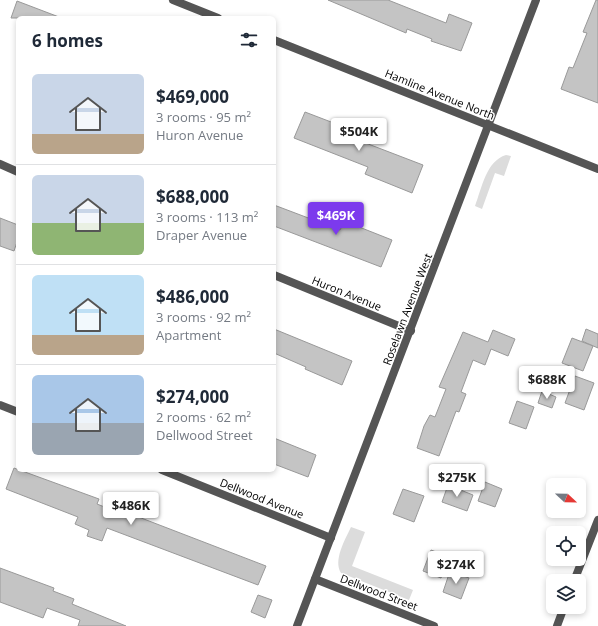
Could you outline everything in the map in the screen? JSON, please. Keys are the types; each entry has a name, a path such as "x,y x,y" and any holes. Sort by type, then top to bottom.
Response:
{"street":[{"path":"173,0 213,16"},
{"name":"Roselawn Avenue West","path":"297,626 411,331 487,124 536,0"},
{"name":"Hamline Avenue North","path":"276,41 598,169"},
{"path":"0,164 16,171"},
{"name":"Huron Avenue","path":"276,276 411,331"},
{"path":"0,405 16,411"},
{"name":"Dellwood Avenue","path":"167,472 331,538"},
{"path":"577,574 598,520"},
{"name":"Dellwood Street","path":"315,579 434,626"},
{"path":"557,626 561,614"}],"shaded area":[{"path":"506,155 511,156 504,176 495,173 482,209 475,206 489,169 499,158"},
{"path":"351,527 365,532 352,566 413,590 409,600 341,573 338,562 339,556"}],"building":[{"path":"328,0 388,0 446,23 449,14 472,23 461,51 431,41 432,39 407,29 406,33"},
{"path":"596,0 598,0 598,103 561,89 569,67 573,68 587,33 583,32"},
{"path":"17,1 56,16 16,16 16,18 11,18"},
{"path":"305,112 365,135 363,142 423,165 412,193 365,174 368,167 294,138"},
{"path":"276,206 340,230 344,221 392,240 381,267 276,227"},
{"path":"0,218 16,224 16,245 14,251 0,246"},
{"path":"586,329 598,334 598,348 582,341"},
{"path":"276,330 352,361 342,385 305,369 306,367 276,354"},
{"path":"493,330 515,339 508,356 491,349 485,365 473,360 461,392 466,394 459,412 456,411 439,456 417,448 424,426 430,415 435,417 446,389 439,387 463,332 488,342"},
{"path":"572,338 593,346 583,371 562,363"},
{"path":"575,376 594,383 584,410 565,403"},
{"path":"542,391 556,397 552,408 538,403"},
{"path":"517,401 534,407 526,429 509,423"},
{"path":"276,439 316,455 308,477 276,465"},
{"path":"14,468 16,469 16,472 25,472 99,499 97,504 122,514 123,511 266,566 258,585 107,528 102,541 87,536 89,530 75,524 78,517 6,489"},
{"path":"485,482 502,489 495,507 478,501"},
{"path":"448,485 473,495 467,511 442,502"},
{"path":"403,489 424,496 414,522 393,514"},
{"path":"431,550 449,557 441,578 423,571"},
{"path":"0,568 54,588 53,591 74,599 72,604 126,626 78,626 80,620 47,608 43,618 0,602"},
{"path":"450,571 469,578 461,599 443,592"},
{"path":"258,595 272,600 265,618 251,612"}]}
